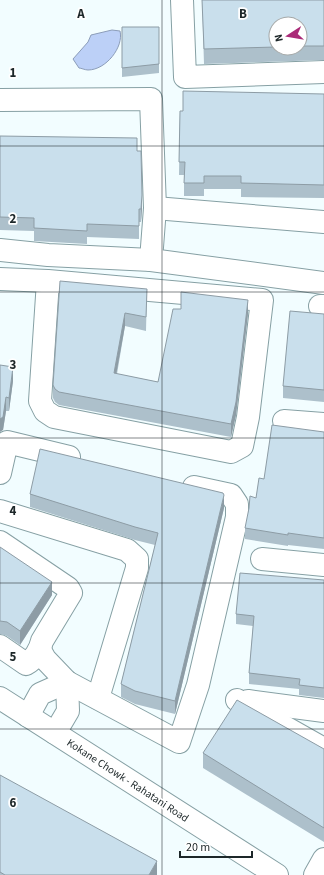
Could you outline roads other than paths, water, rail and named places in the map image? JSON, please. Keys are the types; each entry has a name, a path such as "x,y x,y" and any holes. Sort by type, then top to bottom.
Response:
{"street":[{"path":"182,0 185,77 324,72"},
{"path":"0,100 151,99 155,208 151,260"},
{"path":"155,208 324,222"},
{"path":"0,250 48,255 151,260 324,283"},
{"path":"0,279 48,281 262,300 248,418 242,446 231,452 54,417 45,412 40,401 48,281"},
{"path":"284,421 324,424"},
{"path":"0,472 7,442 92,462"},
{"path":"40,650 45,659 68,682 179,742 198,685 235,523 237,504 231,495 177,482"},
{"path":"0,511 127,550 138,559 137,568 98,698"},
{"path":"0,542 68,588 71,593 42,641 40,650 26,664 0,646"},
{"path":"262,559 324,565"},
{"path":"28,716 40,694 68,682"},
{"path":"55,733 68,711 68,682"},
{"name":"Kokane Chowk - Rahatani Road","path":"0,698 277,875"},
{"path":"324,711 237,700 324,749"},
{"path":"315,875 324,859"}],"water":[{"path":"112,30 120,31 121,37 116,50 107,62 95,69 88,70 79,68 73,59 88,42 91,35"}]}
